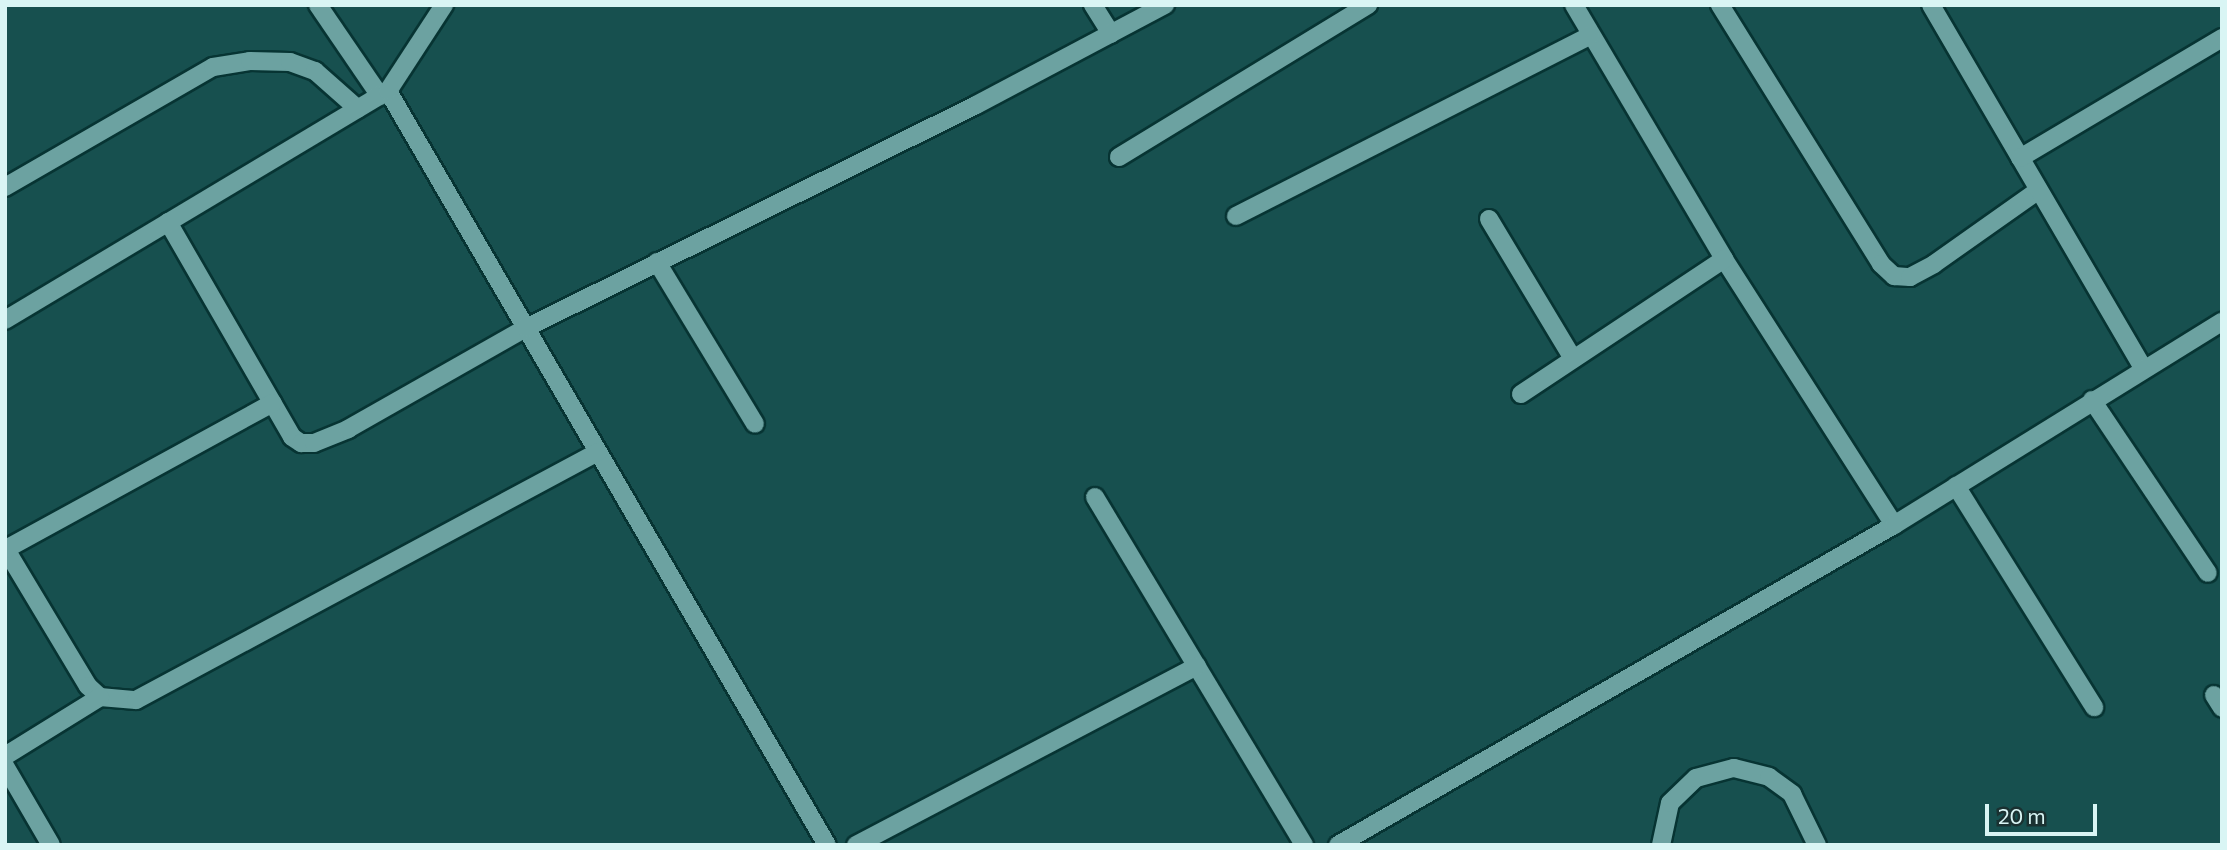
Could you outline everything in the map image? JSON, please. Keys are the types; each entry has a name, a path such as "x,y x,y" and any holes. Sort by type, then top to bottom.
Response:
{"street":[{"path":"318,5 384,93 526,328 827,845"},
{"path":"5,320 384,93 444,5"},
{"path":"1093,5 1111,34"},
{"path":"168,222 273,403 301,443 327,440 526,328 1165,5"},
{"path":"1118,158 1368,5"},
{"path":"1574,5 1724,259 1894,524"},
{"path":"1720,5 1881,264 1894,276 1910,277 1934,264 2039,190"},
{"path":"1931,5 2143,368"},
{"path":"1236,216 1591,35"},
{"path":"2020,158 2222,38"},
{"path":"5,187 213,67 250,61 290,62 315,71 358,109"},
{"path":"1489,219 1573,359"},
{"path":"1521,394 1724,259"},
{"path":"657,262 755,424"},
{"path":"1338,845 1894,524 2143,368 2222,322"},
{"path":"2092,400 2207,573"},
{"path":"100,697 88,686 6,549 273,403"},
{"path":"5,756 100,697 136,700 598,452"},
{"path":"1956,486 2094,707"},
{"path":"1096,497 1304,845"},
{"path":"856,845 1197,666"},
{"path":"5,766 51,845"},
{"path":"1661,845 1670,803 1696,778 1734,768 1769,777 1792,794 1817,845"}]}
